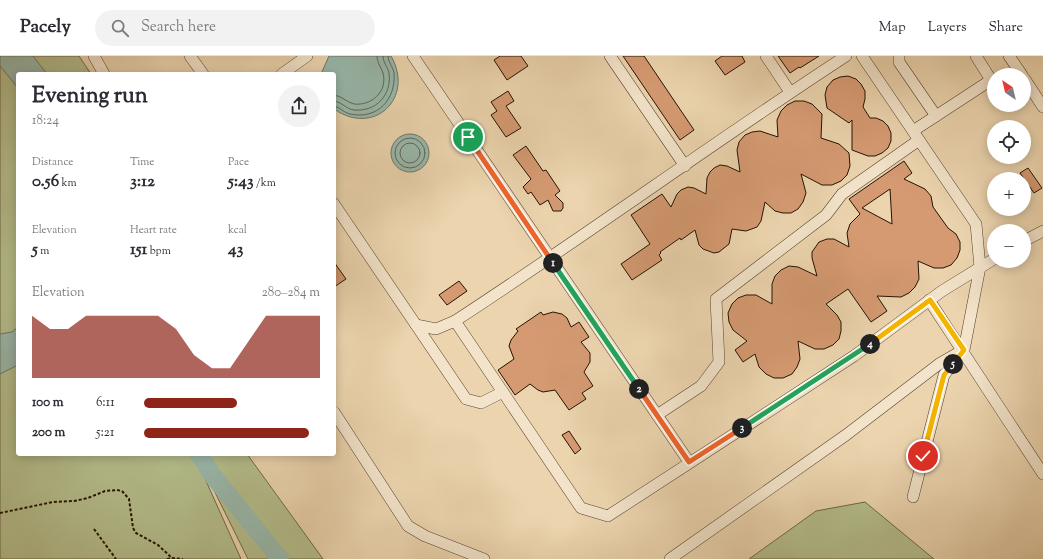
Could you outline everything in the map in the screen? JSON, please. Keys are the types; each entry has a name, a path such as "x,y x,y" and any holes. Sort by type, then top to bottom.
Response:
{"lane":[{"path":"94,56 103,72"},
{"path":"190,56 201,72"},
{"path":"285,72 307,56"},
{"path":"413,56 689,462"},
{"path":"610,56 685,166"},
{"path":"766,56 790,92"},
{"path":"416,325 436,329 455,321 550,259 790,92 846,56"},
{"path":"862,56 976,224 980,267 964,350 944,375 913,497"},
{"path":"899,56 899,62 936,116"},
{"path":"657,415 701,386 719,362 716,299 826,215 842,194 916,136 936,116 991,80 976,56"},
{"path":"1009,56 1017,68"},
{"path":"1031,89 1043,107"},
{"path":"336,207 466,399 481,403 503,392"},
{"path":"1031,237 1043,231"},
{"path":"455,321 581,508 608,516 854,356 930,300 987,262"},
{"path":"930,300 964,350 1043,474"},
{"path":"670,559 846,435 939,364 964,350"},
{"path":"336,415 408,526 424,536 484,559"}],"path":[{"path":"0,513 53,502 74,501 88,498 105,491 122,491 129,499 133,528 136,533 158,545 172,558"},
{"path":"94,529 116,559"},
{"path":"167,559 182,559"}],"green space":[{"path":"0,56 79,56 90,72 16,72 16,456 195,456 241,559 0,559"},
{"path":"197,456 248,456 323,559 248,559"},
{"path":"865,502 934,559 749,559 816,511"}],"water":[{"path":"0,56 33,56 45,72 16,72 16,86 0,66"},
{"path":"329,56 391,56 397,71 398,86 394,99 386,109 376,116 363,118 349,116 336,110 336,72 322,72"},
{"path":"406,134 414,134 424,139 428,146 428,160 424,167 414,172 406,172 396,167 394,164 391,157 391,149 396,139 399,137"},
{"path":"16,329 16,366 0,374 0,334 12,332"}],"building":[{"path":"500,56 521,56 528,66 507,80 494,60"},
{"path":"623,56 644,56 694,130 680,140"},
{"path":"722,56 742,56 745,62 725,75 715,61"},
{"path":"778,56 819,56 790,73"},
{"path":"848,76 856,79 865,91 863,107 870,118 876,118 883,121 888,126 891,133 891,141 888,148 875,156 868,156 852,150 852,120 849,123 827,108 825,95 827,87 833,80"},
{"path":"508,91 514,101 506,106 521,128 506,137 491,115 497,111 491,102"},
{"path":"795,101 804,101 812,104 822,114 821,138 839,144 849,153 850,166 847,175 841,181 832,185 822,185 801,174 806,193 803,202 798,209 791,213 783,213 775,211 765,202 761,221 757,227 746,231 732,229 729,244 719,252 714,253 703,249 699,245 695,230 681,240 680,238 660,252 661,253 659,255 662,260 632,280 621,264 650,244 631,215 662,194 671,207 677,194 681,190 688,187 694,188 706,194 707,178 714,168 720,165 727,166 740,172 737,150 739,142 745,135 752,132 760,131 778,137 777,120 781,111 787,105"},
{"path":"526,146 543,171 546,170 560,191 555,195 563,203 563,208 561,211 553,211 548,200 540,205 531,192 528,194 523,187 531,179 513,155"},
{"path":"904,161 912,173 904,179 925,189 931,196 933,207 948,228 956,234 960,242 960,250 957,258 951,265 943,268 934,268 918,261 919,279 915,287 909,293 901,297 877,296 887,311 871,322 848,289 826,304 837,315 841,322 839,339 833,345 824,349 815,349 798,341 800,359 792,374 783,378 774,378 766,374 759,367 755,354 743,362 735,350 747,341 733,330 729,322 728,313 732,304 738,298 746,295 756,295 772,304 772,284 775,276 781,270 789,266 798,267 817,276 812,258 812,252 819,242 827,239 834,239 849,247 847,233 850,224 860,214 849,199","holes":["890,189 892,224 862,208"]},
{"path":"1028,168 1031,172 1022,172"},
{"path":"1031,172 1042,188 1034,193 1031,189"},
{"path":"336,265 346,279 336,286"},
{"path":"459,281 467,291 447,305 439,295"},
{"path":"541,312 543,315 553,312 562,314 567,318 571,327 579,322 589,337 581,342 590,353 590,362 584,372 593,386 582,393 586,399 569,410 555,390 543,392 530,384 515,395 498,370 514,359 509,346 511,340 518,331 516,329"},
{"path":"569,431 581,449 575,454 562,435"}],"waterway":[{"path":"200,456 213,476 280,559"}],"route":[{"path":"468,137 689,462 854,356 930,300 964,350 944,375 923,456"}]}
